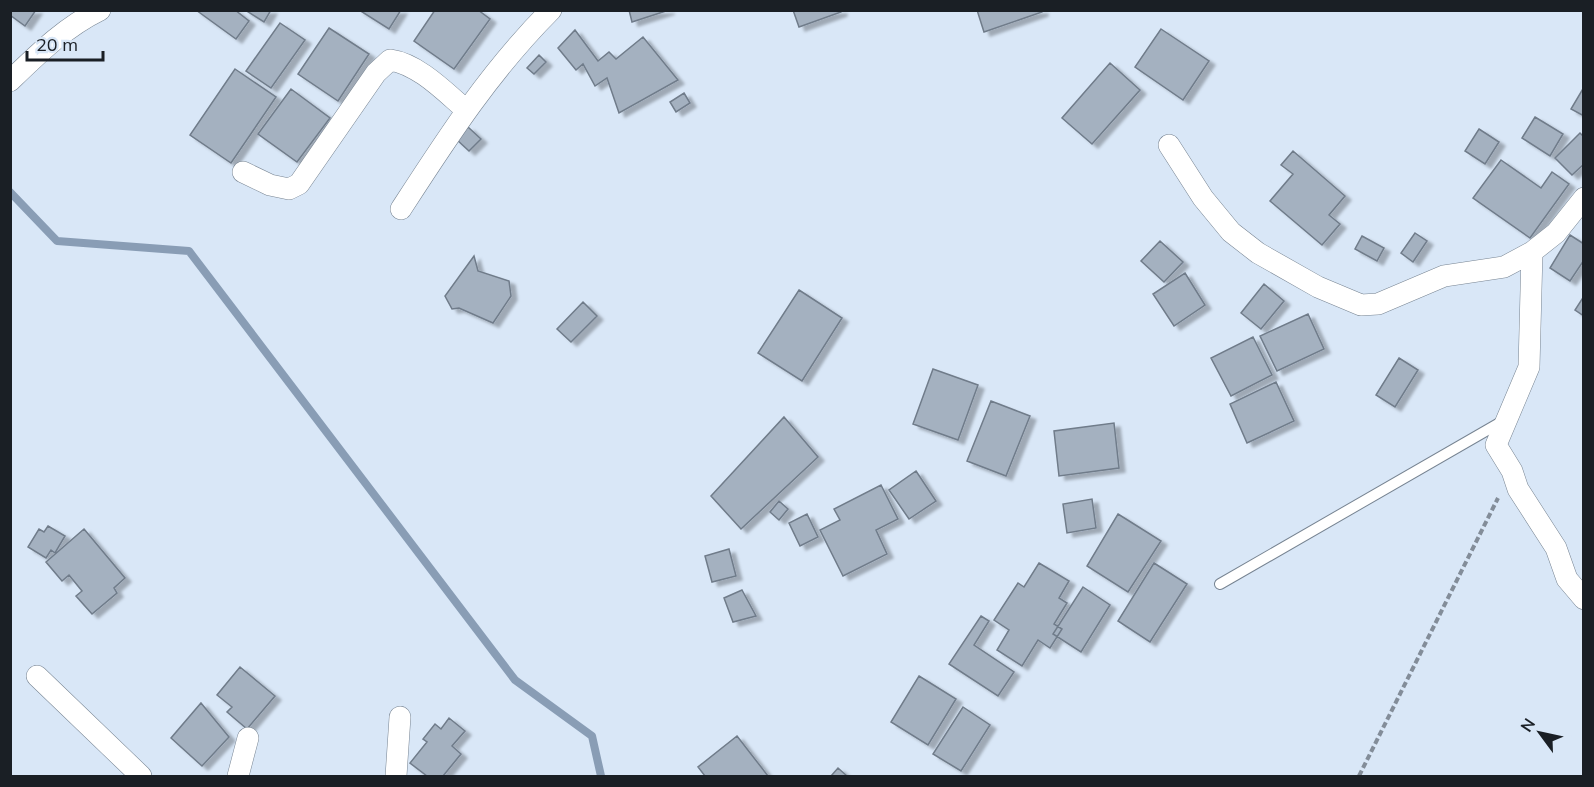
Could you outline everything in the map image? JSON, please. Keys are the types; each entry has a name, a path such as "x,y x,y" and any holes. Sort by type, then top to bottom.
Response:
{"street":[{"path":"10,81 41,51 81,19 100,10"},
{"path":"401,209 465,109 544,12"},
{"path":"243,172 270,185 289,189 299,184 376,73 390,60 407,66 465,109"},
{"path":"1169,145 1203,198 1231,232 1258,253 1354,303 1378,304 1444,276 1504,267 1532,252 1557,233 1584,198"},
{"path":"1532,252 1529,367 1504,420 1496,445 1512,471 1518,489 1556,548 1567,579 1584,598"},
{"path":"37,676 141,777"},
{"path":"396,777 400,717"},
{"path":"238,777 248,738"}],"lane":[{"path":"1220,584 1504,420"}],"path":[{"path":"1359,777 1512,471"}],"building":[{"path":"10,10 36,10 25,26 10,15"},
{"path":"196,10 235,10 249,21 236,39"},
{"path":"245,10 271,10 264,22"},
{"path":"359,10 401,10 389,29"},
{"path":"435,10 478,10 490,19 454,69 414,41"},
{"path":"629,10 669,10 632,22"},
{"path":"793,10 841,10 841,12 799,27"},
{"path":"977,10 1042,10 1042,12 984,32"},
{"path":"280,23 305,40 271,88 246,71"},
{"path":"329,28 369,54 338,101 298,74"},
{"path":"1161,29 1209,61 1183,100 1135,67"},
{"path":"575,30 598,61 609,52 616,59 643,37 678,80 619,113 607,78 595,86 583,64 576,70 558,48"},
{"path":"539,55 546,62 534,74 527,68"},
{"path":"1110,63 1140,90 1092,144 1062,118"},
{"path":"235,69 276,97 231,163 190,135"},
{"path":"1584,87 1584,116 1571,109"},
{"path":"291,89 330,118 297,162 258,134"},
{"path":"684,93 690,103 676,112 670,102"},
{"path":"1535,117 1563,134 1550,156 1522,138"},
{"path":"468,127 481,139 469,151 456,139"},
{"path":"1479,129 1499,142 1485,164 1465,151"},
{"path":"1580,133 1584,137 1584,164 1572,175 1555,158"},
{"path":"1293,151 1345,196 1329,215 1340,224 1322,245 1270,201 1293,174 1281,165"},
{"path":"1501,160 1541,188 1552,172 1569,184 1530,238 1473,198"},
{"path":"1415,233 1427,241 1413,262 1401,253"},
{"path":"1570,235 1584,244 1584,260 1570,281 1550,268"},
{"path":"1362,236 1384,248 1377,261 1355,249"},
{"path":"1160,241 1183,262 1164,282 1141,261"},
{"path":"474,256 478,271 509,281 511,296 493,323 459,308 452,309 445,296"},
{"path":"1185,273 1205,305 1174,326 1153,294"},
{"path":"1264,284 1284,301 1261,329 1241,313"},
{"path":"799,290 842,318 802,381 758,353"},
{"path":"1584,296 1584,316 1575,310"},
{"path":"583,302 597,316 571,342 557,329"},
{"path":"1308,314 1324,349 1277,371 1260,336"},
{"path":"1253,337 1272,375 1231,396 1211,358"},
{"path":"1399,358 1418,370 1395,407 1376,395"},
{"path":"933,369 978,385 958,440 913,424"},
{"path":"1276,382 1294,421 1247,443 1230,404"},
{"path":"991,401 1030,416 1006,476 967,461"},
{"path":"784,417 818,457 741,529 711,496"},
{"path":"1114,423 1119,468 1059,476 1054,431"},
{"path":"916,471 936,501 909,519 889,490"},
{"path":"881,485 898,519 876,530 887,554 843,576 820,530 840,520 834,509"},
{"path":"1092,499 1096,528 1067,533 1063,504"},
{"path":"779,501 788,509 779,520 770,512"},
{"path":"807,514 818,537 800,546 789,523"},
{"path":"1118,514 1161,541 1128,592 1087,566"},
{"path":"48,526 65,536 55,553 51,550 46,558 28,547 39,529 44,532"},
{"path":"84,529 125,578 114,588 117,593 92,614 76,596 82,591 69,575 62,581 46,562"},
{"path":"729,549 736,576 712,582 705,556"},
{"path":"1039,563 1069,581 1059,598 1067,603 1054,624 1062,629 1050,648 1038,640 1022,666 997,650 1009,630 994,620 1018,583 1024,587"},
{"path":"1154,563 1187,584 1150,642 1118,621"},
{"path":"1083,587 1110,605 1081,652 1053,634"},
{"path":"742,590 756,616 733,622 724,598"},
{"path":"981,616 989,621 974,645 1014,672 998,696 949,664"},
{"path":"240,667 275,696 247,729 227,712 232,707 217,695"},
{"path":"919,676 956,699 928,745 891,722"},
{"path":"201,703 229,737 202,766 171,738"},
{"path":"963,707 990,725 961,771 933,754"},
{"path":"449,718 465,731 452,746 461,754 443,776 427,776 410,763 427,742 423,739 435,724 441,729"},
{"path":"737,736 768,776 705,776 698,767"},
{"path":"838,768 847,776 831,776"}],"waterway":[{"path":"10,192 57,241 189,251 515,680 592,736 601,776"}]}
